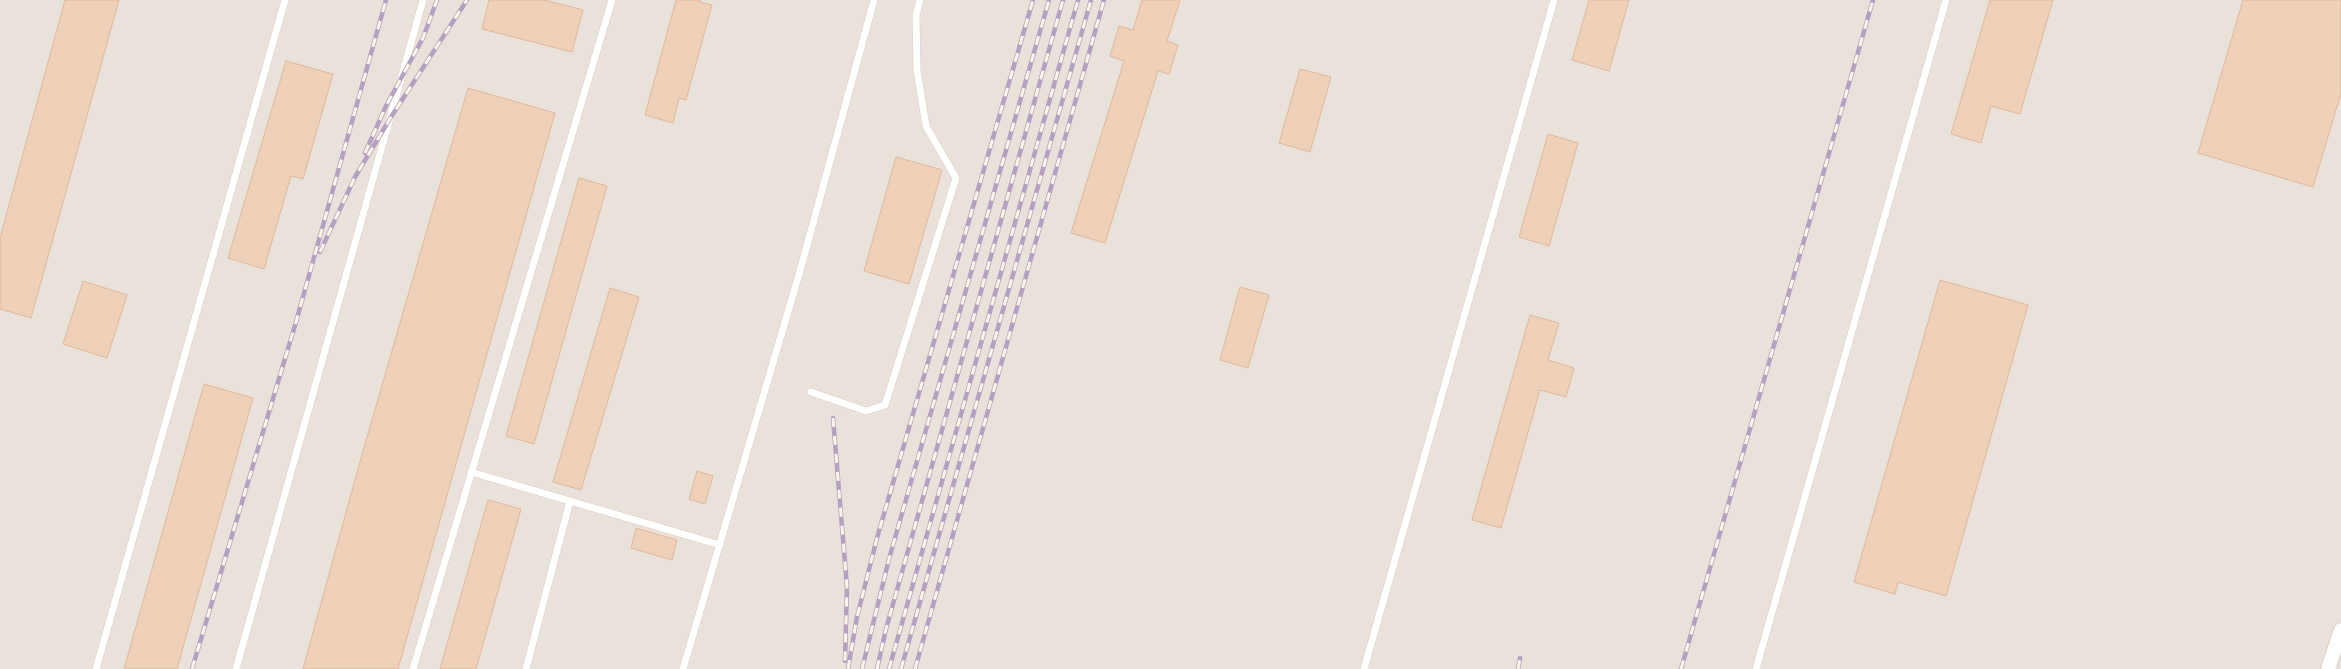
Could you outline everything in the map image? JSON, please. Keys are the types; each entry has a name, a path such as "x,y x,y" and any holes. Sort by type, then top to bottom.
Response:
{"street":[{"path":"2328,669 2341,630"}],"lane":[{"path":"96,669 285,0"},
{"path":"236,669 424,0"},
{"path":"413,669 612,0"},
{"path":"683,669 800,271 874,0"},
{"path":"811,392 866,411 884,405 956,178 926,126 917,70 916,15 920,0"},
{"path":"1364,669 1554,0"},
{"path":"1756,669 1946,0"},
{"path":"471,472 720,545"},
{"path":"526,669 570,501"}],"shaded area":[{"path":"0,0 2341,0 2341,669 0,669"}],"building":[{"path":"65,0 119,0 31,318 0,309 0,238"},
{"path":"489,0 544,0 583,10 572,52 482,29"},
{"path":"676,0 700,0 700,2 712,5 686,100 679,98 673,123 645,115"},
{"path":"1142,0 1180,0 1167,41 1178,45 1169,74 1158,71 1105,243 1071,233 1124,61 1110,56 1119,26 1133,30"},
{"path":"1589,0 1629,0 1609,71 1572,60"},
{"path":"1990,0 2053,0 2020,114 1991,106 1981,143 1951,134"},
{"path":"2243,0 2341,0 2341,93 2313,187 2198,153"},
{"path":"286,61 333,74 303,179 291,176 264,269 228,258"},
{"path":"1300,69 1331,77 1310,152 1279,143"},
{"path":"468,88 555,113 398,669 303,669 361,458"},
{"path":"1548,134 1578,143 1549,246 1519,237"},
{"path":"896,157 942,170 909,284 864,271"},
{"path":"579,178 607,186 534,444 506,436"},
{"path":"1940,280 2028,305 1946,596 1898,582 1895,594 1854,582"},
{"path":"83,281 127,295 107,358 63,344"},
{"path":"1240,287 1269,295 1248,368 1220,360"},
{"path":"610,288 639,297 581,490 553,482"},
{"path":"1530,315 1559,323 1548,360 1574,368 1566,397 1540,390 1501,528 1472,520"},
{"path":"204,384 253,398 177,669 124,669"},
{"path":"697,471 713,476 705,504 689,499"},
{"path":"488,500 521,509 476,669 440,669"},
{"path":"636,528 677,540 672,560 631,548"}],"railway":[{"path":"192,669 296,322 386,0"},
{"path":"365,153 386,106 423,38 437,0"},
{"path":"320,252 355,177 391,117 467,0"},
{"path":"848,669 857,617 877,538 1033,0"},
{"path":"862,669 889,559 1049,0"},
{"path":"877,669 886,629 1063,0"},
{"path":"889,669 1078,0"},
{"path":"901,669 1091,0"},
{"path":"915,669 1104,0"},
{"path":"1681,669 1873,0"},
{"path":"833,418 847,587 845,661"},
{"path":"1518,669 1520,658"}]}
